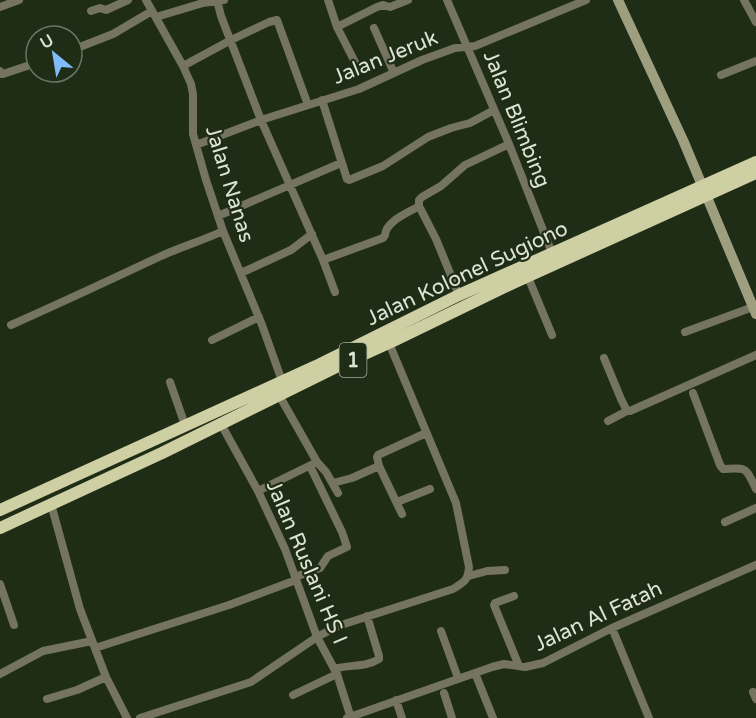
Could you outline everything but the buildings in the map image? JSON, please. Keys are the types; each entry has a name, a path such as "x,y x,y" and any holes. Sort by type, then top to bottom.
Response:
{"highway":[{"name":"Jalan Kolonel Sugiono","path":"0,528 162,453 528,277 705,191 756,162"},
{"name":"1","path":"705,191 756,173"},
{"name":"Jalan Kolonel Sugiono","path":"5,508 344,353 459,295 552,253 705,191"},
{"path":"5,508 17,520"}],"main road":[{"path":"618,0 683,140 755,311"}],"street":[{"path":"0,7 19,0"},
{"path":"91,11 100,8 106,10 128,0"},
{"name":"Jalan Nanas","path":"146,0 183,66 192,87 192,124 196,145 223,231 259,317 282,381"},
{"path":"84,45 154,14 220,0 231,40 261,120 335,292"},
{"path":"328,0 337,27 359,70"},
{"path":"337,27 377,7 390,6 408,0"},
{"name":"Jalan Blimbing","path":"447,0 509,144 552,253"},
{"name":"Jalan Jeruk","path":"196,145 261,120 359,89 444,52 486,42 586,0"},
{"path":"744,0 756,22"},
{"path":"183,66 231,40 277,20 308,105"},
{"path":"374,28 394,73"},
{"path":"721,75 756,61"},
{"path":"0,70 3,74 24,67"},
{"path":"322,100 341,163 347,179 350,180 382,166 428,137 470,123 494,110"},
{"path":"459,295 436,239 419,206 419,200 441,186 465,165 509,144"},
{"path":"218,216 341,163"},
{"path":"323,260 383,238 388,227 419,206"},
{"path":"11,326 161,256 223,231"},
{"path":"241,273 291,250 312,234"},
{"path":"528,277 552,335"},
{"path":"685,333 755,311"},
{"path":"212,340 259,317"},
{"path":"388,343 456,503 469,576"},
{"path":"608,421 756,355"},
{"path":"604,358 627,411"},
{"path":"170,382 185,425"},
{"path":"693,393 720,465 723,469 739,468 745,471 756,489"},
{"path":"0,674 43,651 94,644 229,605 321,568 328,556 346,547 314,464 279,395"},
{"name":"Jalan Ruslani HS I","path":"221,424 258,491 285,549 317,637 335,672 349,718"},
{"path":"402,514 377,457 426,433"},
{"path":"258,491 314,464 323,467 338,493"},
{"path":"333,483 352,478 379,466"},
{"path":"397,502 430,489"},
{"path":"51,504 80,609 106,677 127,718"},
{"path":"725,522 756,508"},
{"name":"Jalan Al Fatah","path":"349,718 458,678 476,675 504,664 525,668 543,663 612,628 756,565"},
{"path":"140,718 250,682 317,637 338,626 453,589 469,576 487,571 505,570"},
{"path":"0,584 14,625"},
{"path":"514,596 494,605 519,666"},
{"path":"293,695 345,665 370,664 379,659 367,616"},
{"path":"612,628 649,718"},
{"path":"441,631 458,678"},
{"path":"476,675 493,718"},
{"path":"47,699 77,690 106,677"},
{"path":"444,693 452,718"},
{"path":"396,700 402,718"}]}
